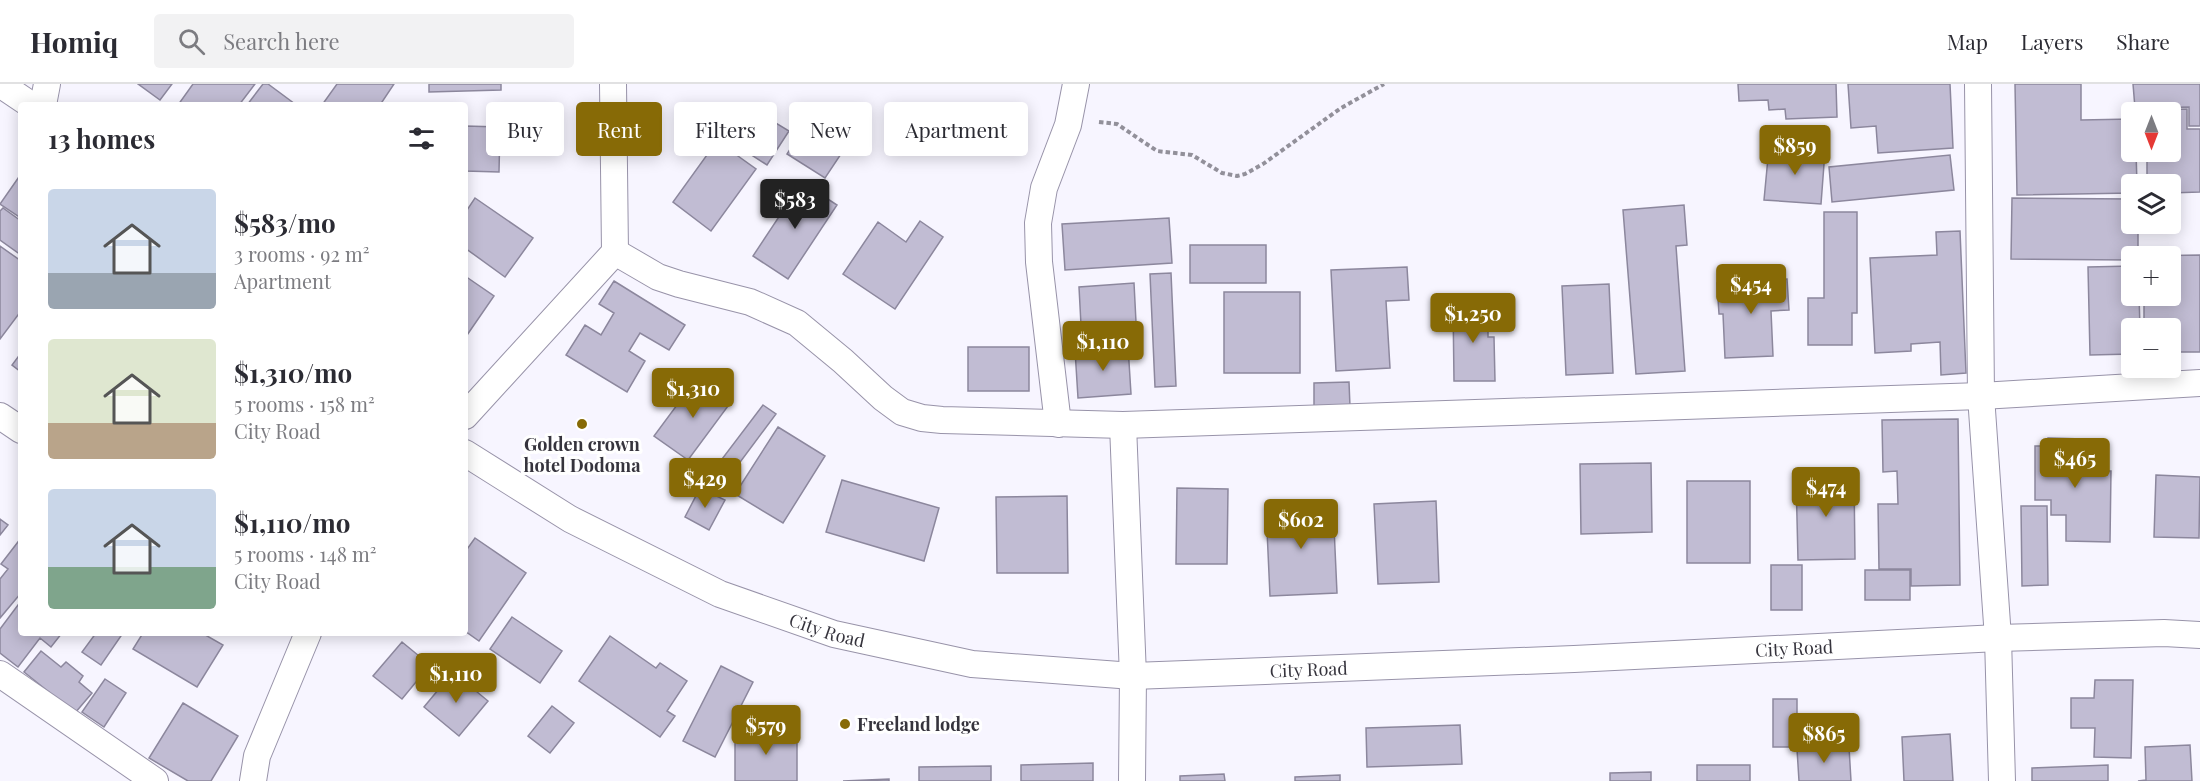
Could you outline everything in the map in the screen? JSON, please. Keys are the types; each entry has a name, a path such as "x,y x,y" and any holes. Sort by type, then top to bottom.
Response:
{"street":[{"path":"0,84 27,102"},
{"path":"44,102 47,84"},
{"path":"468,413 615,252 613,84"},
{"path":"1058,424 1039,262 1038,223 1044,188 1069,120 1076,84"},
{"path":"1978,84 1981,396 1998,638 2002,781"},
{"path":"615,252 658,276 679,284 750,302 797,323 883,398 903,412 922,418 942,420 1123,425 1981,396 2200,384"},
{"path":"0,416 18,428"},
{"path":"1123,425 1133,676 1132,781"},
{"name":"City Road","path":"468,455 570,519 720,594 834,634 972,663 1133,676 1574,659 1998,638 2164,633 2200,635"},
{"path":"253,781 257,756 307,636"},
{"path":"0,674 155,781"}],"path":[{"path":"1069,120 1117,124 1157,151 1192,155 1222,173 1237,176 1263,164 1341,108 1384,84"}],"building":[{"path":"138,84 172,84 160,100"},
{"path":"193,84 255,84 241,102 180,102"},
{"path":"263,84 268,84 292,102 249,102"},
{"path":"337,84 394,84 382,102 324,102"},
{"path":"429,84 501,84 501,90 429,92"},
{"path":"1738,84 1836,84 1837,117 1786,119 1785,109 1769,110 1768,100 1739,101"},
{"path":"1848,84 1950,84 1953,148 1878,153 1876,126 1851,128"},
{"path":"2015,84 2081,84 2081,120 2121,119 2121,162 2136,162 2137,174 2121,174 2121,193 2017,195"},
{"path":"2133,84 2200,84 2200,126 2189,126 2189,107 2181,107 2181,102 2134,102"},
{"path":"2181,109 2187,109 2187,129 2200,129 2200,192 2181,193 2181,174 2147,174 2147,162 2181,162"},
{"path":"777,124 789,131 777,150"},
{"path":"468,126 486,127 486,156 499,156 499,172 468,171"},
{"path":"1769,147 1825,151 1821,204 1764,200"},
{"path":"1950,155 1954,190 1832,202 1829,167"},
{"path":"706,156 738,156 756,169 711,231 673,202"},
{"path":"753,156 773,156 767,165"},
{"path":"790,156 840,156 825,178"},
{"path":"18,178 18,216 0,204"},
{"path":"802,182 837,205 788,279 753,256"},
{"path":"475,198 533,238 505,277 468,250 468,208"},
{"path":"2012,198 2121,199 2121,234 2138,234 2138,246 2121,246 2121,260 2011,259"},
{"path":"1684,205 1687,245 1676,246 1685,371 1636,374 1623,210"},
{"path":"3,208 18,219 18,253 0,240 0,211"},
{"path":"1824,212 1857,212 1857,313 1852,313 1852,345 1808,345 1808,298 1824,298"},
{"path":"1169,218 1172,263 1065,270 1062,224"},
{"path":"920,221 943,237 895,309 843,274 878,222 906,242"},
{"path":"1960,231 1966,373 1941,375 1940,342 1911,344 1911,351 1875,353 1870,258 1937,255 1936,232"},
{"path":"1190,245 1266,245 1266,283 1190,283"},
{"path":"0,246 18,259 18,315 0,339"},
{"path":"2181,255 2200,255 2200,352 2181,352 2181,318 2144,318 2144,306 2181,306"},
{"path":"2121,266 2121,306 2139,306 2140,318 2121,318 2121,354 2090,355 2088,267"},
{"path":"1407,267 1409,300 1386,301 1390,368 1336,371 1331,270"},
{"path":"1171,273 1176,386 1155,387 1150,274"},
{"path":"468,278 494,296 468,334"},
{"path":"1787,279 1789,310 1771,311 1773,356 1725,358 1723,314 1719,314 1717,283"},
{"path":"614,281 685,325 669,350 640,333 629,351 645,361 627,392 566,355 585,325 601,335 614,313 599,304"},
{"path":"1134,283 1136,322 1081,325 1079,287"},
{"path":"1609,284 1613,373 1566,375 1562,286"},
{"path":"1224,292 1300,292 1300,373 1224,373"},
{"path":"1488,303 1488,337 1494,337 1495,381 1454,381 1453,304"},
{"path":"1128,346 1131,394 1078,398 1075,350"},
{"path":"968,347 1029,347 1029,391 968,391"},
{"path":"18,357 18,370 12,365"},
{"path":"697,378 731,402 688,460 654,436"},
{"path":"1349,382 1350,407 1314,408 1314,383"},
{"path":"763,405 776,414 735,469 722,459"},
{"path":"1958,419 1960,585 1911,586 1911,569 1879,569 1878,504 1898,504 1897,471 1883,472 1882,420"},
{"path":"778,427 825,456 783,523 735,494"},
{"path":"2048,438 2083,439 2083,459 2102,459 2102,471 2111,471 2110,542 2066,541 2066,515 2051,515 2051,500 2035,500 2035,446 2047,446"},
{"path":"1651,463 1652,532 1581,534 1580,464"},
{"path":"2156,475 2200,477 2199,538 2154,537"},
{"path":"1796,477 1854,477 1855,559 1798,560"},
{"path":"842,480 939,508 924,561 826,532"},
{"path":"1687,481 1750,481 1750,563 1687,563"},
{"path":"700,488 725,500 709,530 685,517"},
{"path":"1177,488 1228,489 1227,564 1176,564"},
{"path":"1067,496 1068,573 997,573 996,497"},
{"path":"1436,501 1439,582 1378,584 1374,504"},
{"path":"1333,505 1337,593 1270,596 1266,508"},
{"path":"2021,506 2047,506 2048,585 2022,586"},
{"path":"0,519 8,525 0,535"},
{"path":"475,538 526,573 479,641 468,633 468,548"},
{"path":"18,542 18,597 0,618 0,579 8,569 1,564"},
{"path":"1771,565 1802,565 1802,610 1771,610"},
{"path":"1865,570 1910,570 1910,600 1865,600"},
{"path":"18,605 18,636 60,636 51,647 40,638 18,667 0,653 0,629"},
{"path":"512,617 562,651 540,683 490,649"},
{"path":"94,636 121,636 101,665 82,652"},
{"path":"141,636 207,636 223,645 197,687 133,649"},
{"path":"610,636 656,668 660,663 687,681 667,711 675,716 660,737 579,681"},
{"path":"402,642 430,665 402,699 373,676"},
{"path":"41,651 61,667 66,662 83,676 79,682 92,693 75,713 24,672"},
{"path":"721,666 753,682 715,757 683,741"},
{"path":"453,672 488,701 459,736 424,707"},
{"path":"105,679 126,693 104,727 82,712"},
{"path":"2095,680 2133,680 2131,758 2094,757 2095,728 2071,728 2071,698 2094,698"},
{"path":"1773,699 1797,699 1797,747 1773,747"},
{"path":"183,703 238,736 211,781 188,781 149,758"},
{"path":"552,706 574,723 550,753 528,736"},
{"path":"1460,725 1462,764 1367,767 1366,728"},
{"path":"735,730 797,730 797,781 735,781"},
{"path":"1950,734 1953,781 1904,781 1902,737"},
{"path":"2190,745 2192,781 2138,781 2146,780 2145,747"},
{"path":"1849,747 1851,781 1799,781 1797,749"},
{"path":"1093,763 1093,781 1021,781 1021,765"},
{"path":"1697,765 1750,765 1750,781 1697,781"},
{"path":"2108,765 2108,781 2032,781 2032,768"},
{"path":"991,766 991,781 919,781 919,767"},
{"path":"1651,772 1651,781 1610,781 1610,773"},
{"path":"1224,774 1225,781 1180,781 1180,776"},
{"path":"1340,775 1340,781 1295,781 1295,777"},
{"path":"889,779 889,781 843,781"}],"place":[{"name":"Golden crown hotel Dodoma","path":"582,424"},
{"name":"Freeland lodge","path":"845,724"}]}
